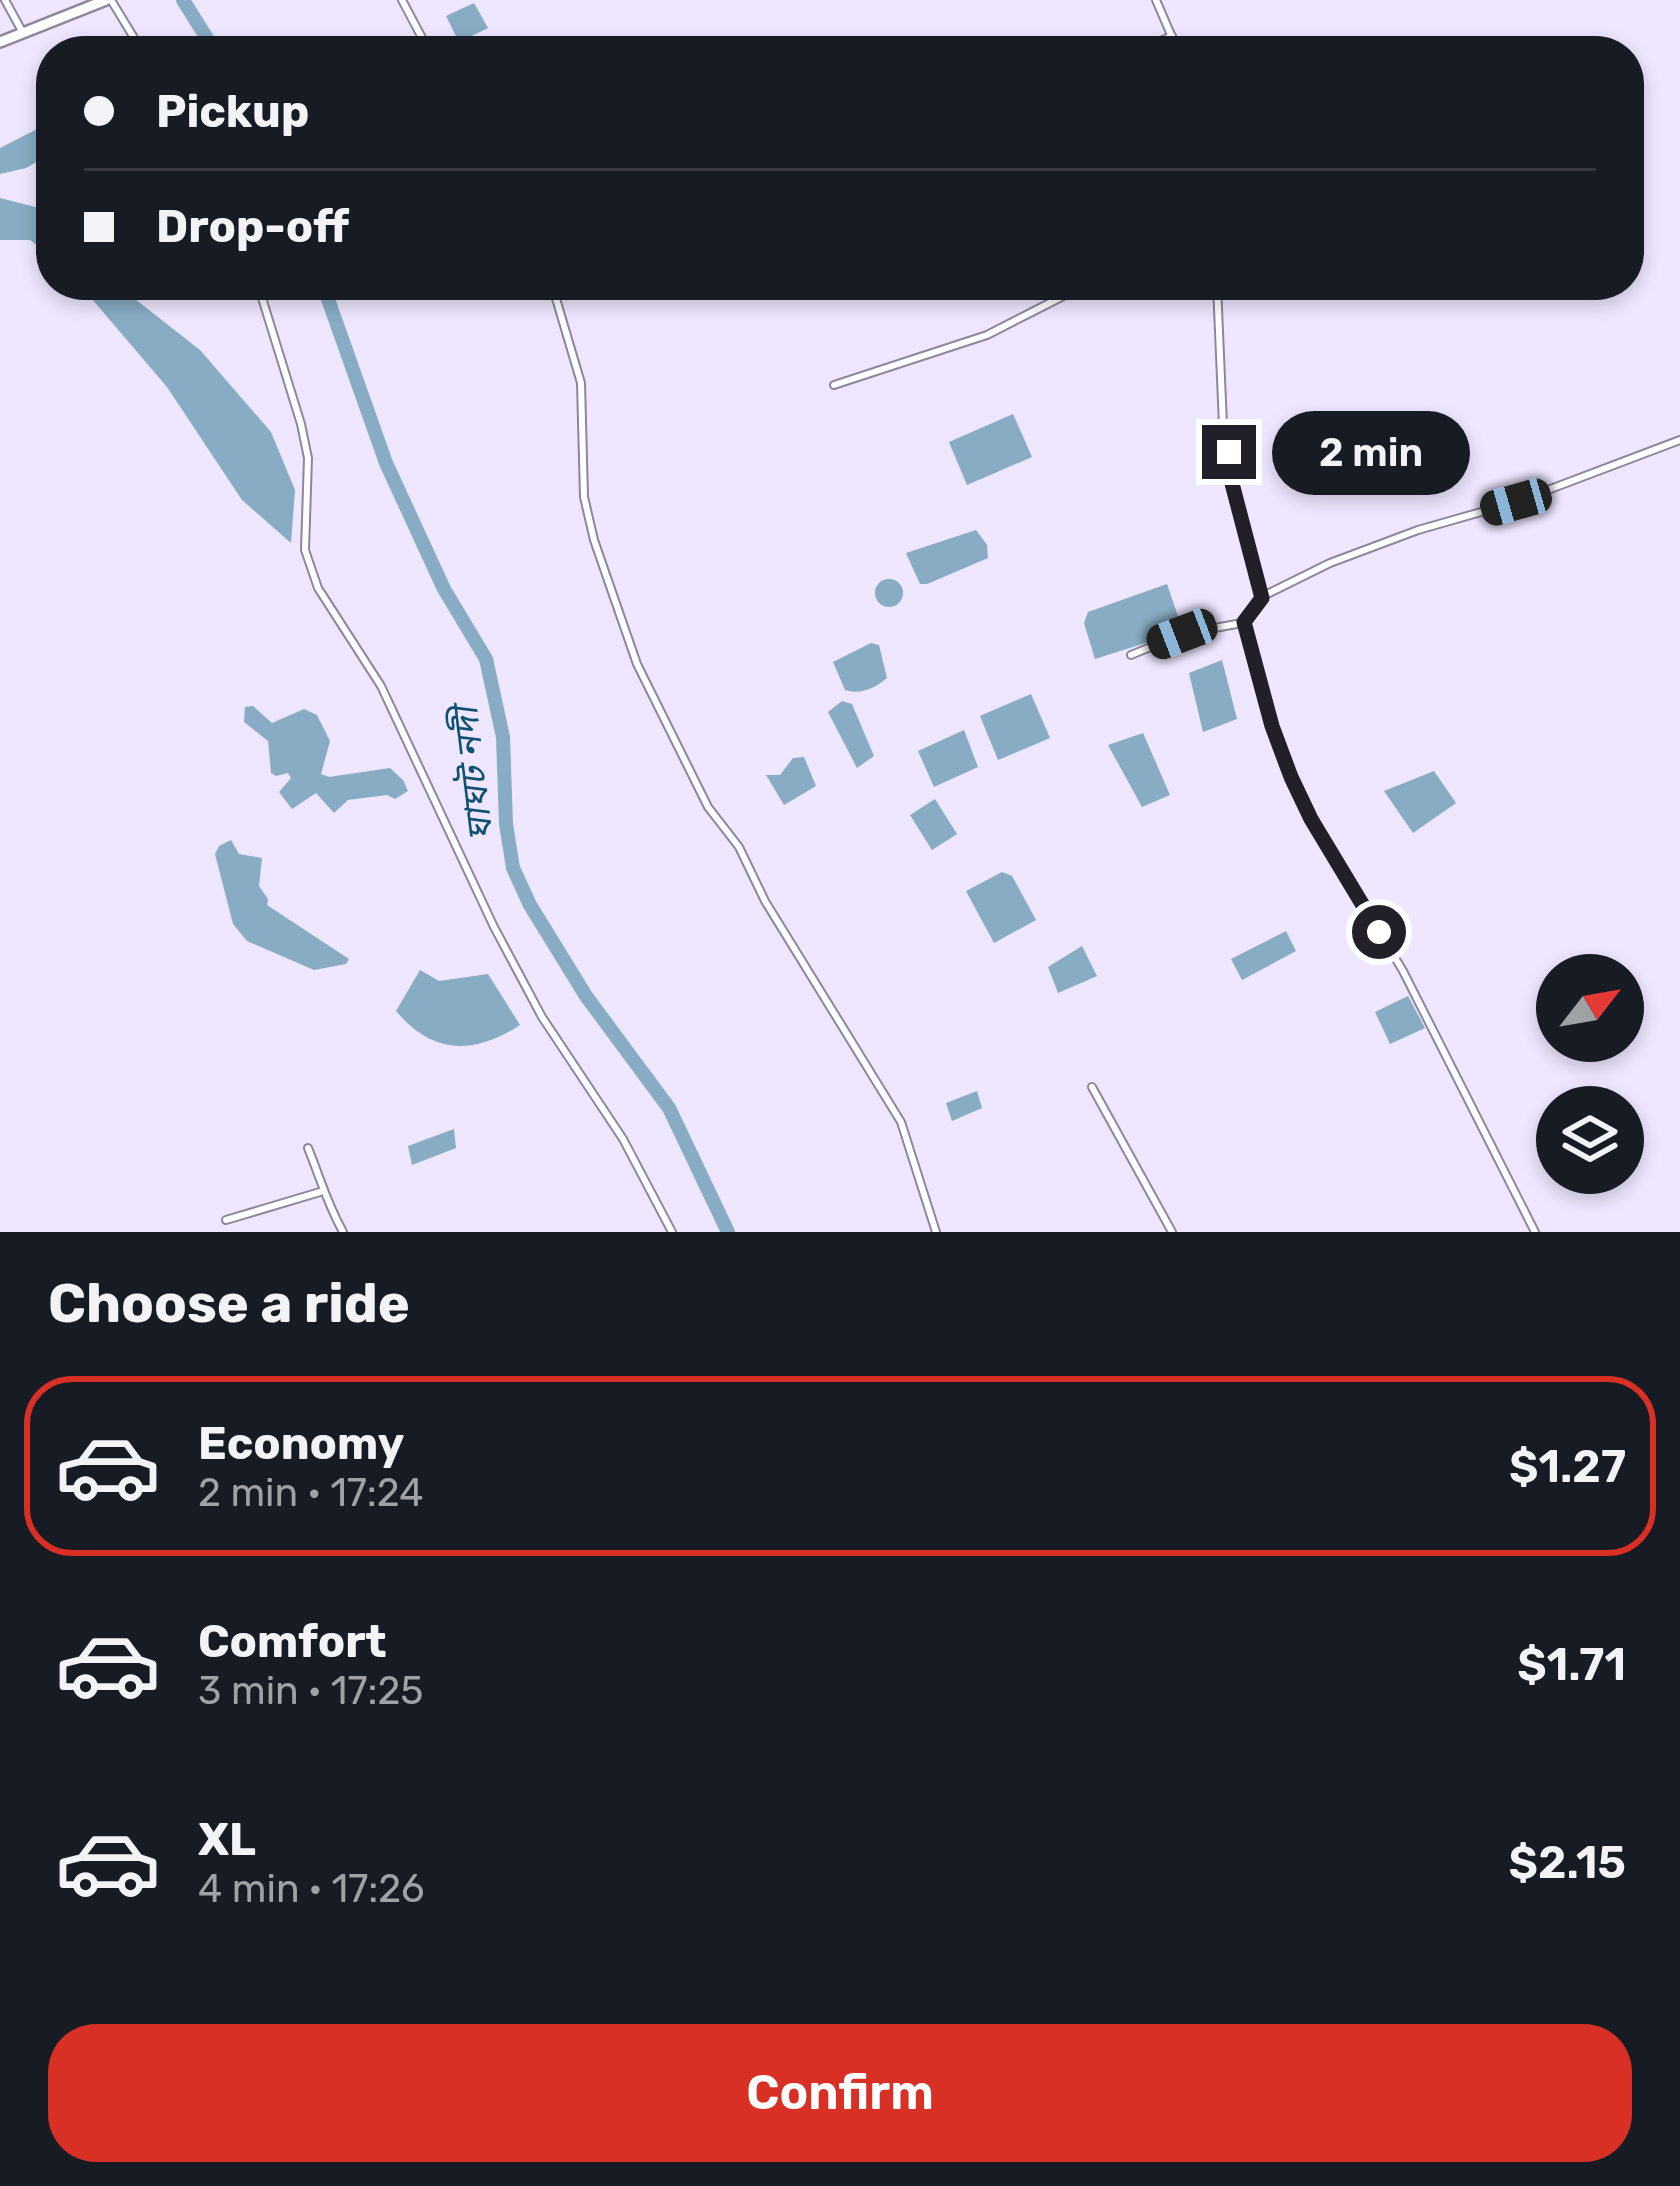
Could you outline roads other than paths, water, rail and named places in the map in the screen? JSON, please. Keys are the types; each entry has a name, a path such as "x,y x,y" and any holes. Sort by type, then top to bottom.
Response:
{"main road":[{"path":"0,42 108,0"}],"street":[{"path":"5,0 23,33"},
{"path":"108,0 132,36"},
{"path":"402,0 421,36"},
{"path":"1156,0 1172,36"},
{"path":"263,300 302,424 308,458 305,550 318,588 380,686 542,1017 623,1139 672,1232"},
{"path":"556,300 581,383 584,497 637,664 708,807 739,847 765,901 901,1122 936,1232"},
{"path":"834,385 987,335 1056,300"},
{"path":"1218,300 1229,472 1262,598"},
{"path":"1131,655 1182,634 1244,622 1264,593 1352,555 1516,502 1680,440"},
{"path":"1244,622 1272,726 1311,819 1403,971 1535,1232"},
{"path":"1092,1087 1172,1232"},
{"path":"308,1148 320,1176 320,1192 343,1232"},
{"path":"226,1220 320,1192"}],"water":[{"path":"474,3 488,28 471,36 456,36 446,16"},
{"path":"36,130 36,162 26,168 0,174 0,148"},
{"path":"0,198 36,207 36,245 30,240 0,240"},
{"path":"93,300 136,300 200,350 271,432 295,490 291,543 242,500 167,387"},
{"path":"1013,414 1032,457 967,485 949,442"},
{"path":"976,530 987,545 988,558 920,584 906,553"},
{"path":"889,579 899,583 903,593 899,603 889,607 879,603 875,593 879,583"},
{"path":"1167,584 1183,631 1095,659 1084,623 1088,612"},
{"path":"871,643 879,645 887,678 868,690 845,690 833,662"},
{"path":"1222,660 1237,719 1203,732 1189,673"},
{"path":"1031,694 1050,738 998,760 980,716"},
{"path":"842,701 852,704 874,756 857,768 828,712"},
{"path":"253,706 272,723 304,709 317,715 330,741 321,774 329,777 390,768 408,791 395,799 387,795 348,800 334,813 316,793 292,809 279,792 291,778 288,773 271,773 268,741 244,722 245,707"},
{"path":"964,730 978,767 934,787 918,751"},
{"path":"1143,733 1170,795 1142,807 1108,745"},
{"path":"804,757 816,786 784,805 766,775 780,775 793,758"},
{"path":"1434,771 1456,803 1413,833 1384,791"},
{"path":"935,799 957,834 932,850 910,815"},
{"path":"231,840 239,854 262,858 259,886 267,905 349,959 346,964 314,970 247,941 233,924 215,854"},
{"path":"1002,872 1012,876 1036,920 994,943 966,891"},
{"path":"1286,931 1296,951 1242,980 1231,959"},
{"path":"1082,946 1097,976 1058,993 1048,967"},
{"path":"420,970 439,981 488,974 520,1025 470,1045 439,1043 425,1036 396,1011"},
{"path":"1408,996 1425,1028 1390,1044 1375,1012"},
{"path":"977,1091 982,1108 952,1121 946,1103"},
{"path":"454,1129 456,1148 412,1165 408,1146"}],"waterway":[{"name":"ঘাঘট নদী","path":"183,0 206,36"},
{"name":"ঘাঘট নদী","path":"328,300 386,463 444,589 486,659 503,737 506,824 513,868 586,996 669,1108 728,1232"}]}
